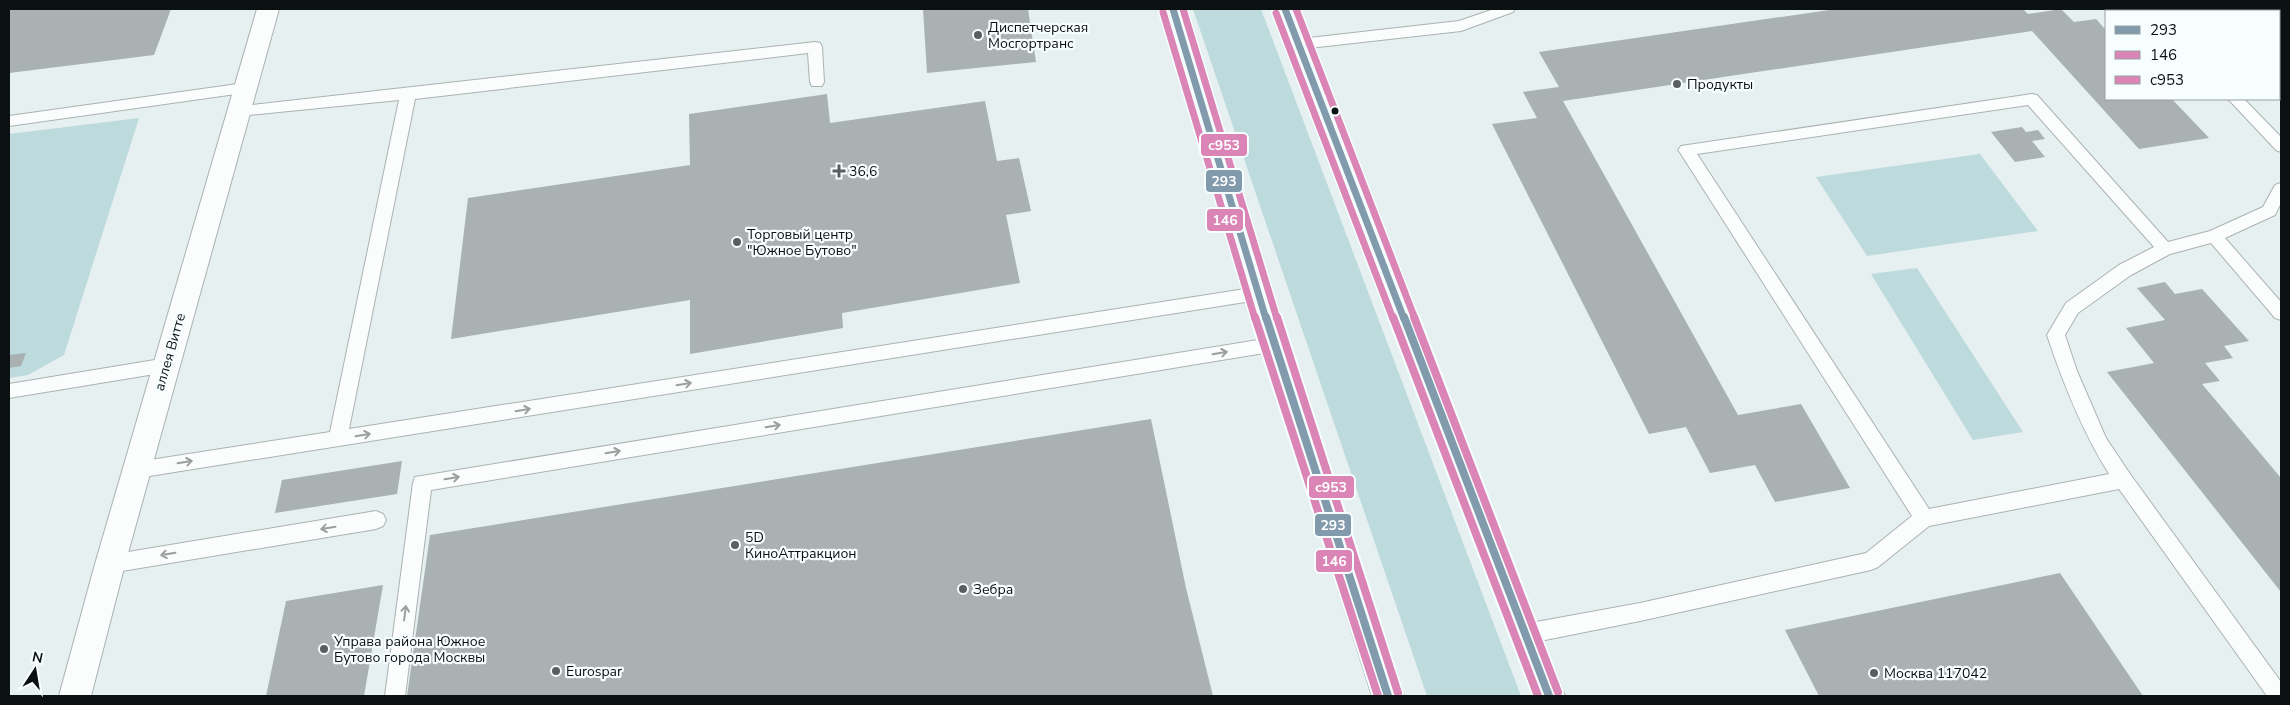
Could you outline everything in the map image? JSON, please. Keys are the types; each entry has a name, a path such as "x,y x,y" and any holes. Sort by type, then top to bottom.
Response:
{"main road":[{"path":"1173,9 1258,294 1276,344 1388,696"},
{"path":"1285,9 1549,696"}],"street":[{"name":"аллея Витте","path":"75,696 110,564 268,9"}],"lane":[{"path":"1300,44 1461,26 1508,9"},
{"path":"9,121 242,100 408,94 815,47 817,82"},
{"path":"338,439 408,94"},
{"path":"1924,518 1686,150 2032,100 2165,249"},
{"path":"2236,100 2281,146"},
{"path":"2279,696 2123,480 2099,442 2068,370 2056,335 2072,308 2125,270 2165,249 2214,236 2270,210 2281,189"},
{"path":"2214,236 2281,312"},
{"path":"137,470 1258,294"},
{"path":"395,696 422,482 1276,344"},
{"path":"9,391 167,365"},
{"path":"1525,634 1640,612 1871,560 1924,518 2123,480"},
{"path":"110,564 376,520"}],"shaded area":[{"path":"1193,9 1261,9 1521,696 1427,696"},
{"path":"139,118 64,355 28,375 9,378 9,134"},
{"path":"1980,154 2038,231 1867,256 1816,177"},
{"path":"1917,268 2023,432 1973,440 1871,274"}],"building":[{"path":"9,9 171,9 154,55 9,73"},
{"name":"Диспетчерская Мосгортранс","path":"923,9 1028,9 1036,62 927,73"},
{"path":"1836,9 2023,9 2028,14 2061,9 2074,22 2096,19 2105,29 2105,100 2173,100 2209,138 2139,149 2032,31 1563,101 1738,415 1801,404 1850,488 1775,502 1755,465 1710,473 1686,427 1649,434 1492,124 1537,118 1523,92 1559,87 1539,52"},
{"name":"Торговый центр \"Южное Бутово\"","path":"827,94 830,123 985,101 997,161 1019,158 1031,211 1006,215 1020,283 842,313 843,328 690,354 690,300 451,339 468,198 690,165 689,114"},
{"path":"2022,127 2026,132 2038,130 2045,139 2032,141 2045,157 2015,162 1991,132"},
{"path":"2165,282 2175,294 2202,289 2249,341 2224,346 2233,358 2205,363 2220,381 2202,384 2281,478 2281,592 2107,372 2154,363 2126,328 2165,320 2137,288"},
{"path":"26,353 21,366 9,368 9,355"},
{"path":"1151,419 1186,588 1213,696 407,696 430,535"},
{"path":"402,461 397,494 275,513 282,480"},
{"path":"2060,573 2143,696 1819,696 1785,630"},
{"name":"Управа района Южное Бутово города Москвы","path":"383,585 364,696 266,696 286,601"}],"transit line":[{"name":"293","path":"1173,9 1258,294 1388,696"},
{"name":"с953","path":"1183,9 1268,291 1398,693"},
{"name":"293","path":"1285,9 1549,696"},
{"name":"с953","path":"1296,9 1558,692"},
{"name":"146","path":"1163,12 1248,297 1378,696"},
{"name":"146","path":"1276,13 1538,696"}],"place":[{"name":"Диспетчерская Мосгортранс","path":"978,35"},
{"name":"Продукты","path":"1677,84"},
{"name":"36,6","path":"839,171"},
{"name":"Торговый центр \"Южное Бутово\"","path":"737,242"},
{"name":"5D КиноАттракцион","path":"735,545"},
{"name":"Зебра","path":"963,589"},
{"name":"Управа района Южное Бутово города Москвы","path":"324,649"},
{"name":"Eurospar","path":"556,671"},
{"name":"Москва 117042","path":"1874,673"}]}
